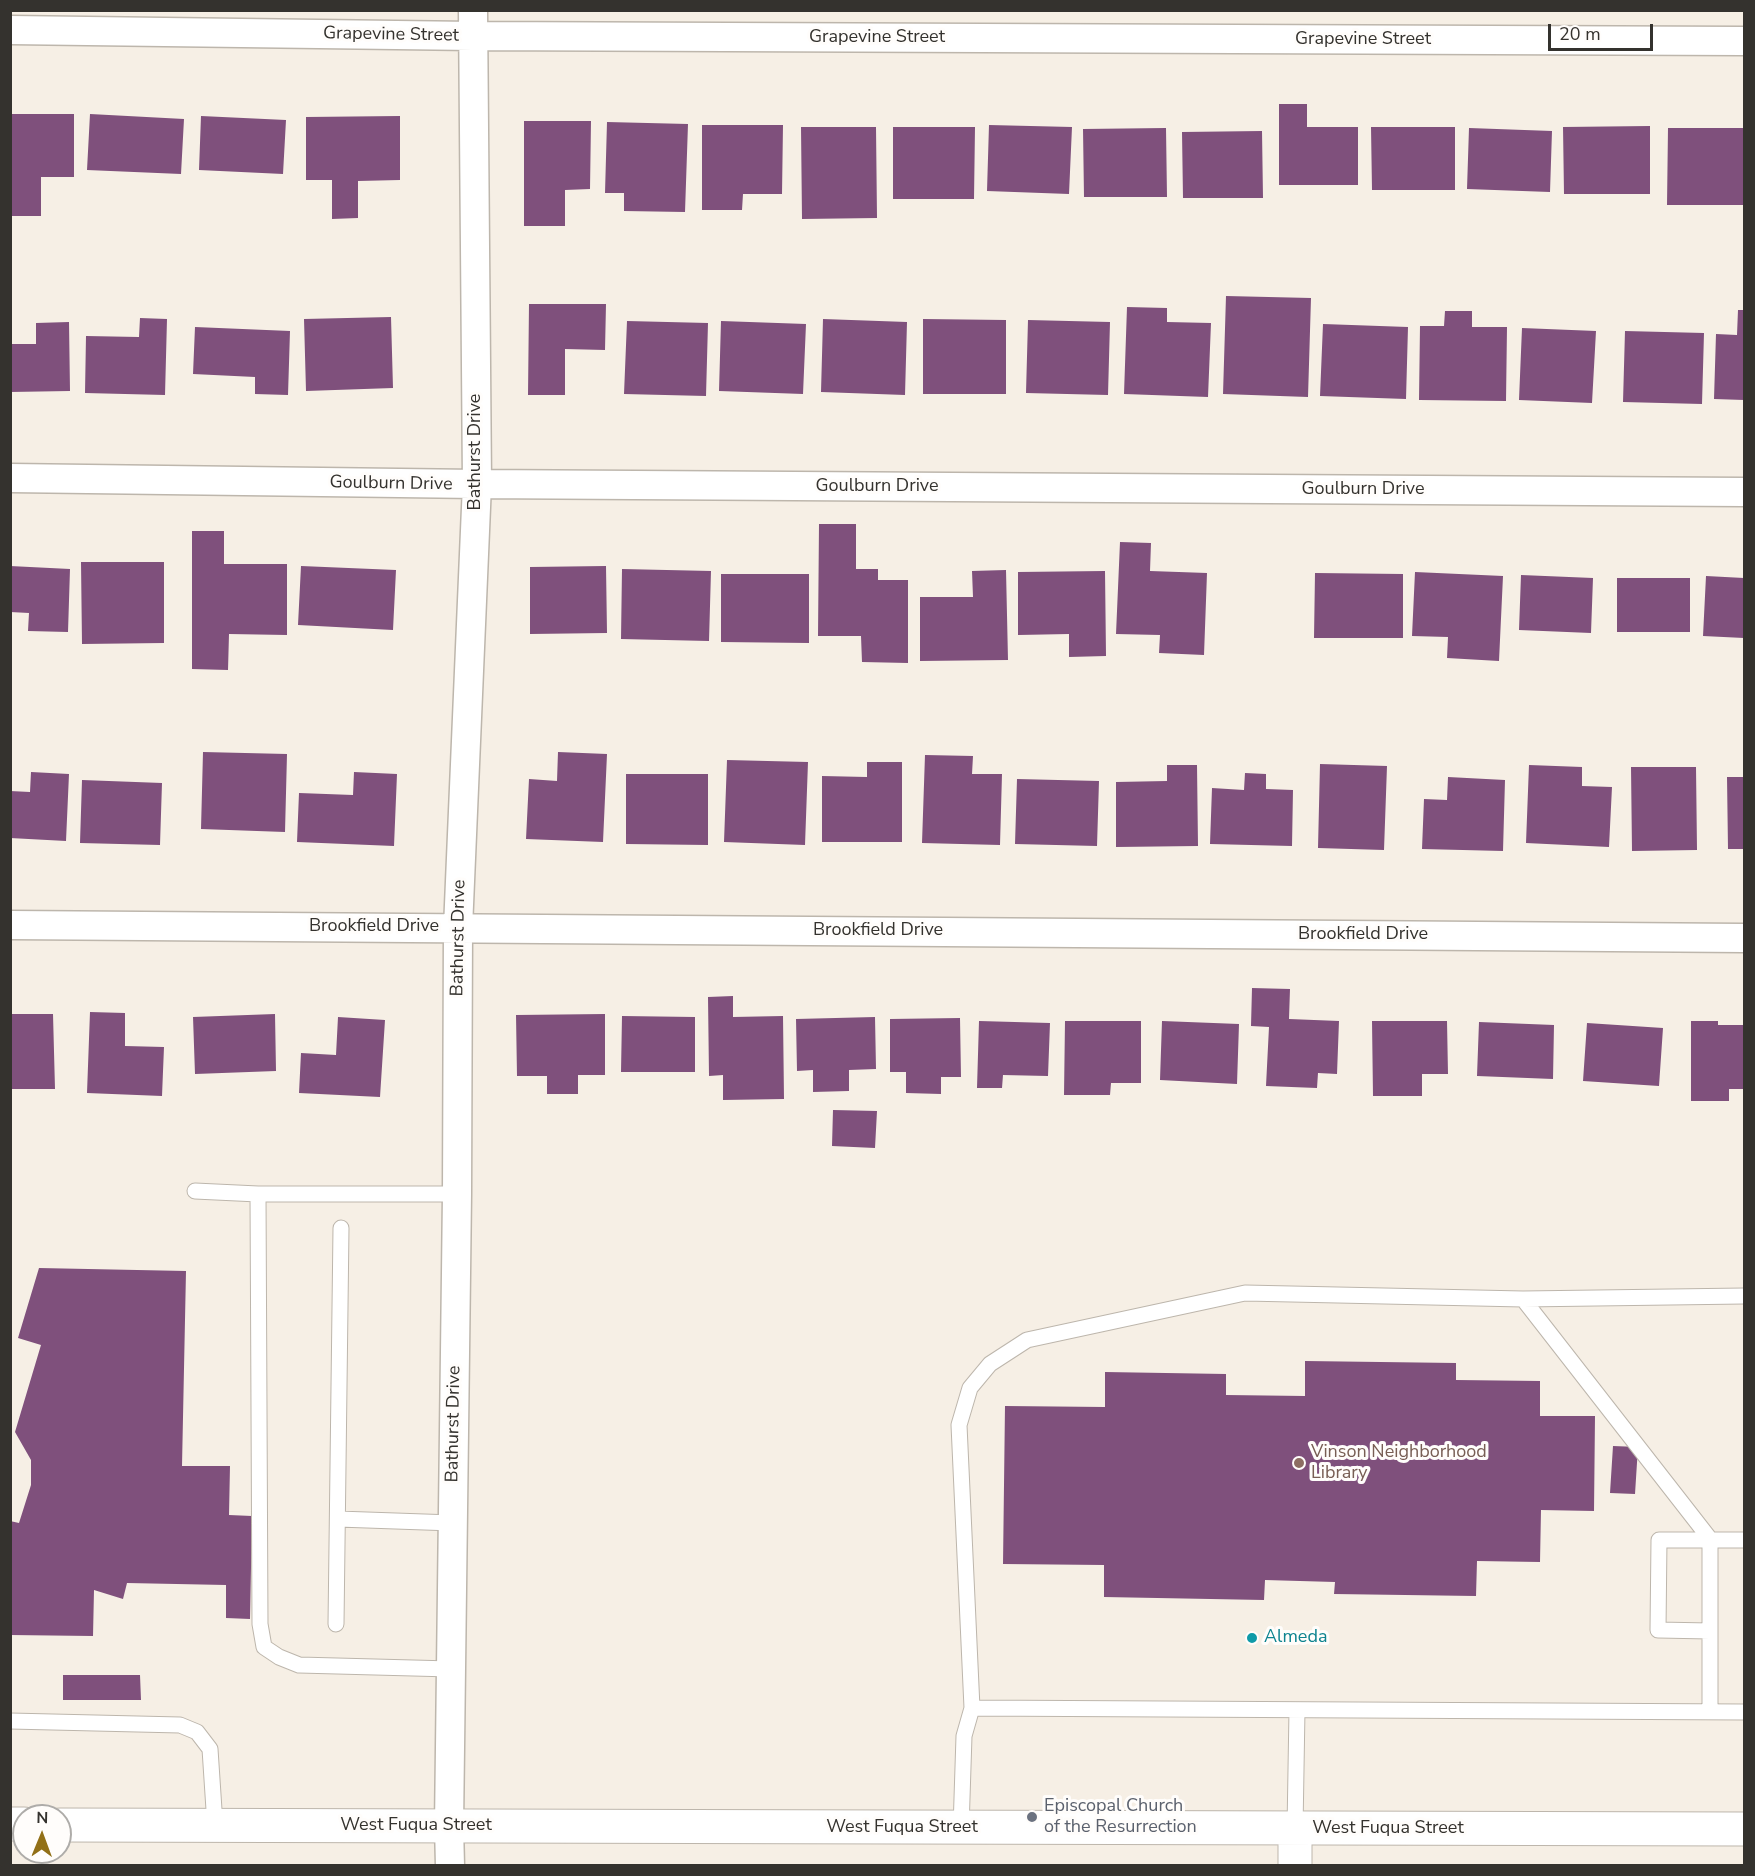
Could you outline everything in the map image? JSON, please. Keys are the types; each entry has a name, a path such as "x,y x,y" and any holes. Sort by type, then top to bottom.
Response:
{"main road":[{"name":"West Fuqua Street","path":"72,1825 1744,1829"},
{"path":"1295,1829 1295,1866"}],"street":[{"name":"Grapevine Street","path":"10,30 473,23 1744,41"},
{"name":"Bathurst Drive","path":"450,1866 458,928 477,484 473,23"},
{"name":"Goulburn Drive","path":"10,478 477,484 1744,492"},
{"name":"Brookfield Drive","path":"10,925 1744,938"}],"lane":[{"path":"195,1191 258,1194 457,1194"},
{"path":"258,1194 260,1624 264,1647 279,1657 299,1665 451,1668"},
{"path":"336,1623 341,1228"},
{"path":"961,1828 964,1736 972,1708 959,1425 970,1388 990,1364 1027,1340 1245,1293 1523,1299 1744,1296"},
{"path":"1523,1299 1710,1539 1710,1712"},
{"path":"338,1519 453,1523"},
{"path":"1710,1631 1658,1630 1659,1540 1744,1540"},
{"path":"972,1708 1744,1712"},
{"path":"1295,1829 1297,1710"},
{"path":"10,1721 180,1725 197,1732 210,1749 214,1825"}],"building":[{"path":"1279,104 1307,104 1307,127 1358,127 1358,185 1279,185"},
{"path":"10,114 74,114 74,177 41,177 41,216 10,216"},
{"path":"90,114 184,119 181,174 87,170"},
{"path":"201,116 286,120 283,174 199,170"},
{"path":"400,116 400,180 358,181 358,218 332,219 332,180 306,180 306,117"},
{"path":"524,121 591,121 590,189 565,190 565,226 524,226"},
{"path":"607,122 688,124 685,212 624,211 624,193 605,193"},
{"path":"702,125 783,125 782,194 743,194 742,210 702,210"},
{"path":"989,125 1072,127 1069,194 987,191"},
{"path":"1650,126 1650,194 1564,194 1563,127"},
{"path":"801,127 876,127 877,218 802,219"},
{"path":"893,127 975,127 974,199 893,199"},
{"path":"1371,127 1455,127 1455,190 1372,190"},
{"path":"1166,128 1167,197 1084,197 1083,129"},
{"path":"1469,128 1552,131 1550,192 1467,189"},
{"path":"1668,128 1744,128 1744,205 1667,205"},
{"path":"1262,131 1263,198 1183,198 1182,132"},
{"path":"1226,296 1311,298 1308,397 1223,394"},
{"path":"529,304 606,304 605,350 565,349 565,395 528,395"},
{"path":"1127,307 1167,308 1167,322 1211,323 1208,397 1124,394"},
{"path":"1738,310 1744,310 1744,400 1714,399 1716,334 1737,335"},
{"path":"1445,311 1472,311 1472,327 1507,327 1506,401 1419,400 1420,326 1444,326"},
{"path":"391,317 393,388 306,391 304,319"},
{"path":"140,318 167,319 165,395 85,393 86,336 139,337"},
{"path":"823,319 907,322 905,395 821,392"},
{"path":"923,319 1006,320 1006,394 923,394"},
{"path":"1028,320 1110,322 1108,395 1026,393"},
{"path":"627,321 708,323 706,396 624,394"},
{"path":"721,321 806,324 803,394 719,391"},
{"path":"69,322 70,391 10,392 10,344 36,344 36,323"},
{"path":"1323,324 1408,327 1406,399 1320,396"},
{"path":"195,327 290,331 288,395 255,394 255,377 193,374"},
{"path":"1522,328 1596,331 1592,403 1519,400"},
{"path":"1625,331 1704,333 1702,404 1623,402"},
{"path":"819,524 856,524 856,569 878,569 878,580 908,580 908,663 862,662 861,636 818,636"},
{"path":"192,531 224,531 224,564 287,564 287,635 229,634 228,670 192,669"},
{"path":"1120,542 1151,543 1150,571 1207,573 1204,655 1159,653 1160,635 1116,634"},
{"path":"81,562 164,562 164,643 82,644"},
{"path":"10,566 70,569 68,632 28,631 29,613 10,612"},
{"path":"301,566 396,570 393,630 298,625"},
{"path":"606,566 607,633 530,634 530,567"},
{"path":"622,569 711,571 709,641 621,639"},
{"path":"1006,570 1008,660 920,661 920,597 973,597 972,571"},
{"path":"1105,571 1106,656 1069,657 1069,634 1018,635 1018,572"},
{"path":"1415,572 1503,576 1499,661 1447,658 1448,637 1412,636"},
{"path":"1315,573 1403,574 1403,638 1314,638"},
{"path":"721,574 809,574 809,643 721,642"},
{"path":"1521,575 1593,578 1591,633 1519,630"},
{"path":"1706,576 1744,578 1744,638 1703,636"},
{"path":"1617,578 1690,578 1690,632 1617,632"},
{"path":"203,752 287,754 285,832 201,829"},
{"path":"558,752 607,754 603,842 526,839 529,779 557,781"},
{"path":"925,755 973,756 972,774 1002,774 1000,845 922,843"},
{"path":"727,760 808,762 805,845 724,842"},
{"path":"867,762 902,762 902,842 822,842 822,776 867,777"},
{"path":"1320,764 1387,766 1384,850 1318,848"},
{"path":"1167,765 1197,765 1198,846 1116,847 1116,782 1167,781"},
{"path":"1529,765 1582,767 1582,786 1612,787 1609,847 1526,843"},
{"path":"1631,767 1696,767 1697,850 1632,851"},
{"path":"31,772 69,774 66,841 10,838 10,791 30,792"},
{"path":"354,772 397,774 394,846 297,842 299,793 353,795"},
{"path":"1245,773 1266,774 1266,789 1293,790 1292,846 1210,844 1212,788 1244,790"},
{"path":"626,774 708,774 708,845 626,844"},
{"path":"1448,777 1505,780 1503,851 1422,849 1424,799 1447,800"},
{"path":"1727,777 1744,777 1744,849 1728,849"},
{"path":"1017,779 1099,781 1097,846 1015,844"},
{"path":"82,780 162,783 160,845 80,843"},
{"path":"1252,988 1290,989 1289,1019 1339,1021 1337,1074 1318,1073 1317,1088 1266,1086 1269,1027 1251,1026"},
{"path":"733,996 733,1017 783,1016 784,1099 723,1100 723,1075 709,1076 708,997"},
{"path":"90,1012 125,1013 125,1046 164,1047 162,1096 87,1093"},
{"path":"10,1014 53,1014 55,1089 10,1089"},
{"path":"275,1014 276,1071 195,1074 193,1017"},
{"path":"605,1014 605,1075 578,1075 578,1094 547,1094 547,1076 517,1076 516,1015"},
{"path":"622,1016 695,1017 695,1072 621,1072"},
{"path":"338,1017 385,1020 380,1097 299,1093 301,1053 336,1055"},
{"path":"875,1017 876,1069 849,1070 849,1091 813,1092 813,1070 797,1071 796,1019"},
{"path":"960,1018 961,1077 941,1077 941,1094 906,1093 906,1072 890,1072 890,1019"},
{"path":"979,1021 1050,1023 1048,1076 1003,1075 1002,1088 977,1088"},
{"path":"1065,1021 1141,1021 1141,1083 1111,1083 1110,1095 1064,1095"},
{"path":"1162,1021 1239,1024 1237,1084 1160,1080"},
{"path":"1372,1021 1447,1021 1448,1074 1422,1074 1422,1096 1373,1096"},
{"path":"1691,1021 1718,1021 1718,1025 1744,1025 1744,1089 1729,1089 1729,1101 1691,1101"},
{"path":"1479,1022 1554,1025 1553,1079 1477,1076"},
{"path":"1587,1023 1663,1028 1659,1086 1583,1081"},
{"path":"833,1110 877,1111 875,1148 832,1146"},
{"path":"39,1268 186,1271 182,1466 230,1466 229,1515 252,1516 250,1619 226,1618 226,1585 127,1583 123,1599 94,1590 93,1636 10,1635 10,1521 19,1523 31,1485 31,1460 15,1432 41,1345 18,1338"},
{"name":"Vinson Neighborhood Library","path":"1305,1361 1456,1363 1456,1380 1540,1381 1540,1416 1595,1416 1594,1511 1541,1510 1540,1562 1477,1561 1476,1596 1334,1594 1335,1582 1265,1580 1264,1600 1104,1597 1104,1565 1003,1564 1005,1406 1105,1407 1105,1372 1226,1374 1226,1395 1305,1396"},
{"path":"1613,1446 1638,1447 1635,1494 1610,1493"},
{"path":"63,1675 140,1675 141,1700 63,1700"}],"place":[{"name":"Vinson Neighborhood Library","path":"1299,1463"},
{"name":"Almeda","path":"1252,1638"},
{"name":"Episcopal Church of the Resurrection","path":"1032,1817"}]}
